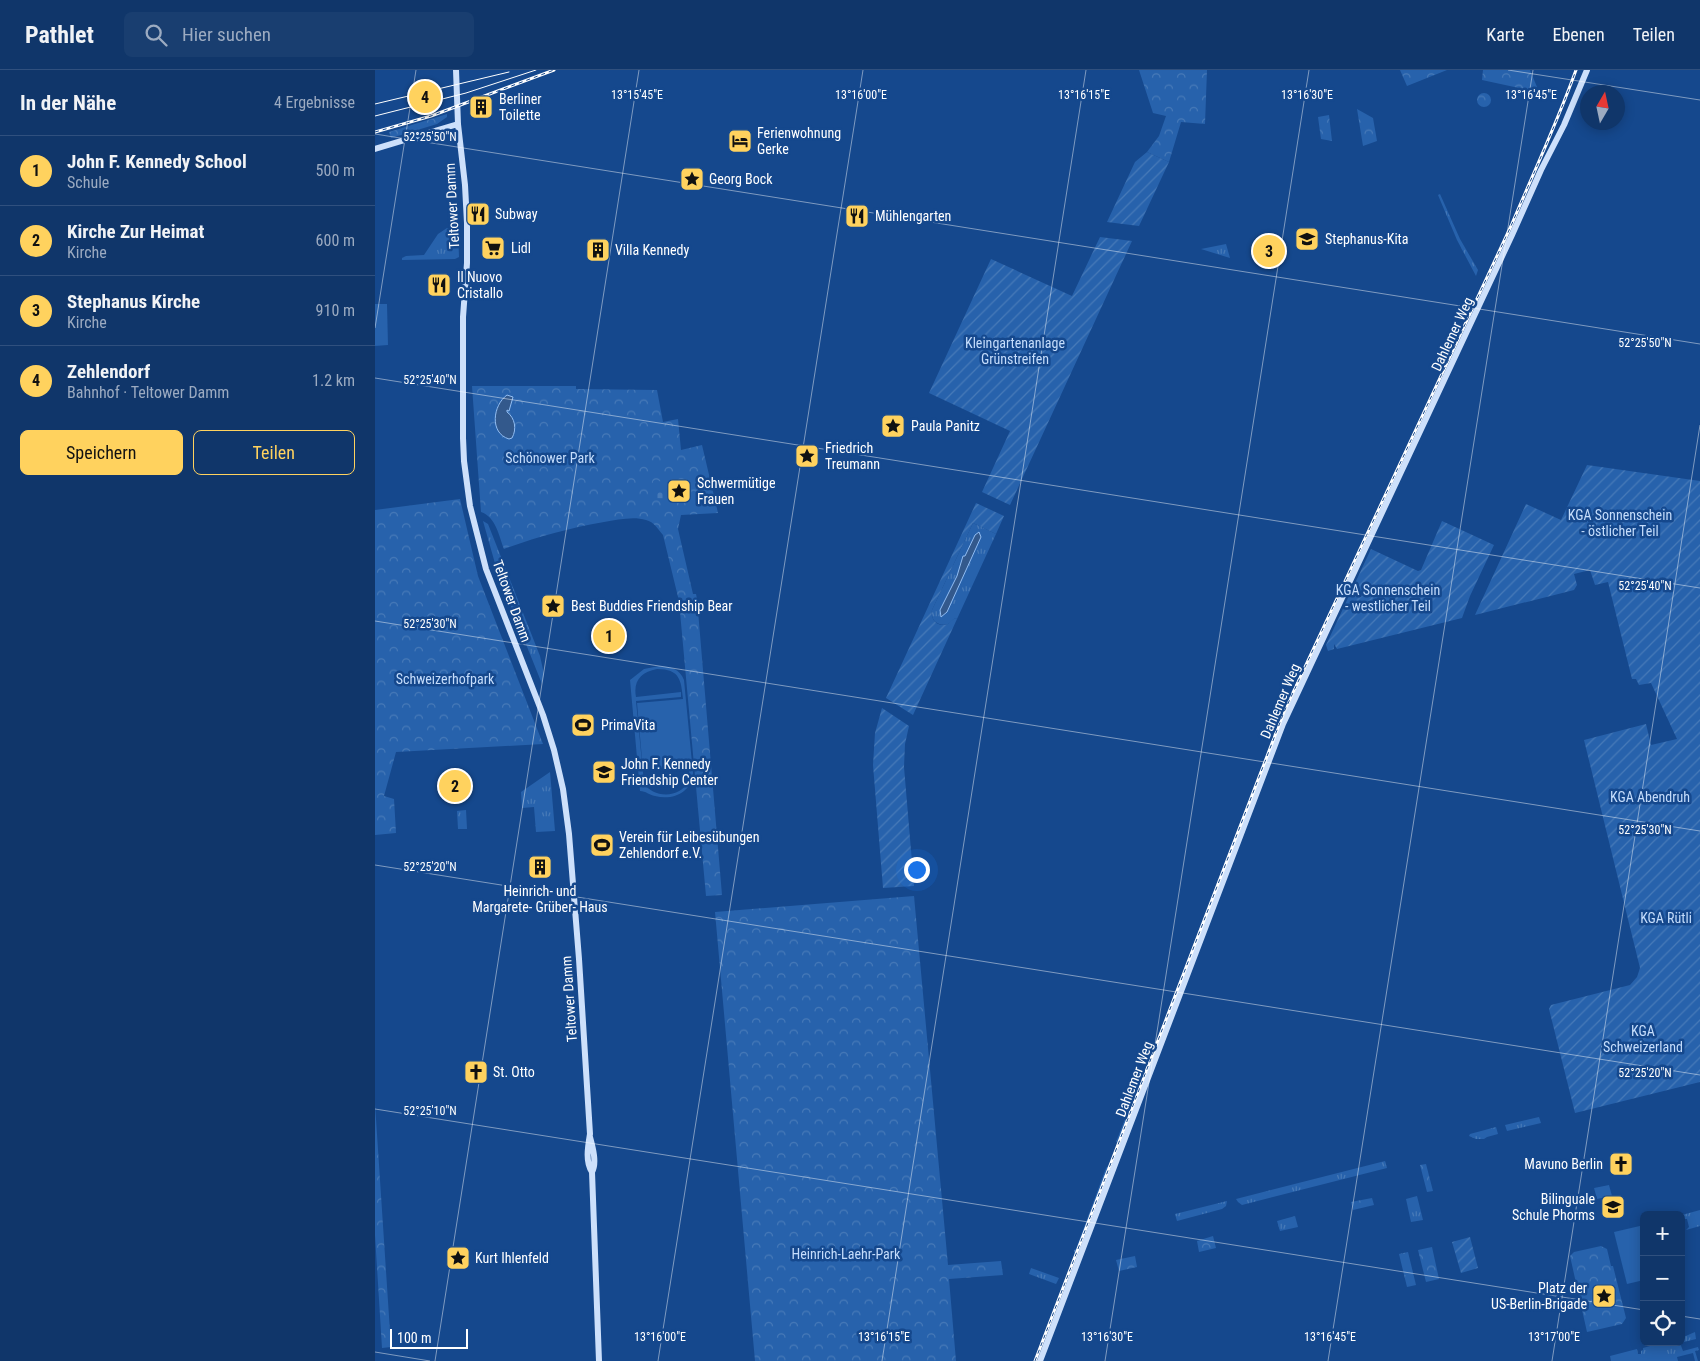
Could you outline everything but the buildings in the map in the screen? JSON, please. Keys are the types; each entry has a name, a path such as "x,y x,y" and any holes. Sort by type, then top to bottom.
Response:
{"main road":[{"name":"Teltower Damm","path":"456,70 458,124 467,223 467,268 463,316 463,438 465,467 470,506 486,569 545,720 563,789 569,834 579,953 590,1135 594,1157 592,1172 599,1361"},
{"name":"Dahlemer Weg","path":"1040,1361 1290,708 1543,166 1561,133 1587,70"},
{"path":"375,149 458,124"}],"green space":[{"path":"1139,70 1207,70 1205,124 1181,122 1169,162 1147,152 1159,136 1166,116 1153,113"},
{"path":"1400,70 1447,70 1407,86"},
{"path":"1483,70 1530,70 1537,87 1528,90 1482,80"},
{"path":"1481,93 1487,93 1491,100 1487,107 1481,107 1477,103 1477,97"},
{"path":"1357,109 1373,118 1377,141 1363,146"},
{"path":"447,114 447,117 437,124 391,138 389,132"},
{"path":"1329,115 1332,141 1321,139 1318,117"},
{"path":"1147,152 1169,162 1139,226 1107,222 1135,162"},
{"path":"1440,194 1460,239 1478,270 1476,276 1457,240 1438,195"},
{"path":"447,228 457,228 458,230 459,257 455,259 402,260 406,256 424,255 438,234"},
{"name":"Kleingartenanlage Grünstreifen","path":"1100,237 1132,241 1010,505 982,492 1010,431 929,393 991,259 1072,296"},
{"path":"1226,244 1230,258 1201,249"},
{"path":"375,304 387,304 388,345 375,346"},
{"name":"Schönower Park","path":"472,386 576,386 576,389 657,390 663,422 678,419 681,450 702,445 718,513 681,515 678,529 693,594 696,594 697,599 722,895 706,896 679,601 663,535 651,522 636,518 591,524 504,549 494,522 481,512"},
{"path":"1587,465 1700,481 1700,1082 1575,1113 1549,1009 1551,1005 1630,985 1637,977 1640,968 1584,740 1646,724 1651,745 1677,739 1651,683 1639,685 1636,679 1632,679 1608,582 1595,585 1590,570 1574,574 1577,585 1574,590 1475,615 1526,504 1561,520"},
{"path":"653,481 685,482 684,499 653,498"},
{"name":"Schweizerhofpark","path":"460,499 478,576 543,744 396,752 384,796 394,799 396,833 375,835 375,510"},
{"path":"976,503 1004,516 996,534 973,523 932,610 932,617 938,624 948,624 955,618 957,619 913,715 886,698"},
{"path":"483,521 488,524 540,656 544,674 542,684 498,574"},
{"name":"KGA Sonnenschein - westlicher Teil","path":"1442,521 1494,545 1470,596 1462,618 1337,649 1334,644 1334,649 1328,651 1326,645 1371,549 1418,571 1421,570"},
{"path":"973,523 996,534 957,619 955,618 948,624 938,624 932,617 932,610"},
{"path":"659,666 671,668 680,673 684,680 693,773 689,785 680,794 675,796 662,797 640,791 630,680 644,669","holes":["657,669 675,673 678,677 683,699 637,703 643,770 688,765 689,777 684,787 679,791 660,794 653,792 644,783 636,701 681,697 681,692 636,697 635,691 639,678 647,672"]},
{"path":"882,708 909,726 905,744 904,767 914,886 883,888 873,765 875,733"},
{"path":"550,772 555,831 536,832 534,807 522,808 521,792"},
{"path":"466,810 467,829 458,829 457,811"},
{"name":"Heinrich-Laehr-Park","path":"914,896 948,1265 1001,1261 1003,1275 949,1279 956,1361 755,1361 715,912"},
{"path":"1134,1096 1137,1099 1119,1143 1116,1142"},
{"path":"375,1104 391,1347 382,1348 375,1235"},
{"path":"1539,1117 1541,1123 1507,1131 1505,1125"},
{"path":"1496,1127 1498,1134 1484,1139 1476,1139 1469,1136 1470,1134"},
{"path":"1385,1161 1387,1168 1242,1205 1236,1199"},
{"path":"1426,1164 1433,1191 1427,1192 1420,1165"},
{"path":"1109,1165 1111,1168 1077,1255 1075,1255 1074,1250 1106,1168"},
{"path":"1609,1185 1612,1196 1597,1199 1594,1188"},
{"path":"1417,1196 1423,1220 1411,1222 1406,1199"},
{"path":"1372,1198 1374,1205 1353,1210 1351,1202"},
{"path":"1227,1201 1226,1206 1222,1209 1177,1221 1175,1214"},
{"path":"1700,1210 1700,1226 1686,1230 1689,1227 1685,1214"},
{"path":"1295,1216 1298,1227 1280,1231 1277,1221"},
{"path":"1640,1226 1640,1281 1627,1284 1614,1232"},
{"path":"1213,1236 1216,1248 1199,1252 1197,1241"},
{"path":"1470,1237 1478,1268 1461,1273 1452,1242"},
{"name":"Platz der US-Berlin-Brigade","path":"1601,1246 1607,1249 1611,1266 1613,1266 1626,1318 1622,1324 1587,1332 1570,1256 1574,1252"},
{"path":"1432,1247 1439,1279 1426,1282 1418,1250"},
{"path":"1408,1252 1416,1285 1407,1287 1399,1254"},
{"path":"1135,1256 1137,1267 1119,1271 1116,1260"},
{"path":"1031,1268 1059,1278 1056,1284 1029,1274"},
{"path":"1695,1332 1696,1339 1685,1342 1685,1336"},
{"path":"1650,1346 1681,1346 1683,1351 1698,1347 1699,1350 1695,1351 1698,1361 1695,1361 1693,1353 1677,1357 1678,1361 1611,1361 1610,1356 1637,1349 1638,1354 1641,1354 1643,1348"}],"shaded area":[{"path":"507,395 513,397 507,412 512,417 515,427 514,435 509,439 498,431 495,418 499,405"},
{"path":"979,532 981,537 947,612 941,617 940,610 957,576 963,556 965,556 975,535"}],"tram line":[{"path":"375,116 466,93 536,70"},
{"path":"375,104 509,72"}],"railway":[{"path":"375,132 431,116 554,70"},
{"path":"1035,1361 1284,712 1511,226 1576,70"}],"place":[{"name":"Zehlendorf","path":"425,97"},
{"name":"Berliner Toilette","path":"481,107"},
{"name":"Ferienwohnung Gerke","path":"740,141"},
{"name":"Georg Bock","path":"692,179"},
{"name":"Subway","path":"478,214"},
{"name":"Mühlengarten","path":"857,216"},
{"name":"Stephanus-Kita","path":"1307,239"},
{"name":"Lidl","path":"493,248"},
{"name":"Villa Kennedy","path":"598,250"},
{"name":"Stephanus Kirche","path":"1269,251"},
{"name":"Il Nuovo Cristallo","path":"439,285"},
{"name":"Paula Panitz","path":"893,426"},
{"name":"Friedrich Treumann","path":"807,456"},
{"name":"Schwermütige Frauen","path":"679,491"},
{"name":"Best Buddies Friendship Bear","path":"553,606"},
{"name":"John F. Kennedy School","path":"609,636"},
{"name":"PrimaVita","path":"583,725"},
{"name":"John F. Kennedy Friendship Center","path":"604,772"},
{"name":"Kirche Zur Heimat","path":"455,786"},
{"name":"Verein für Leibesübungen Zehlendorf e.V.","path":"602,845"},
{"name":"Heinrich- und Margarete- Grüber- Haus","path":"540,867"},
{"name":"St. Otto","path":"476,1072"},
{"name":"Mavuno Berlin","path":"1621,1164"},
{"name":"Bilinguale Schule Phorms","path":"1613,1207"},
{"name":"Kurt Ihlenfeld","path":"458,1258"},
{"name":"Platz der US-Berlin-Brigade","path":"1604,1296"}],"park label":[{"name":"KGA Sonnenschein - östlicher Teil","path":"1620,524"},
{"name":"KGA Abendruh","path":"1650,797"},
{"name":"KGA Rütli","path":"1666,918"},
{"name":"KGA Schweizerland","path":"1643,1040"}]}
